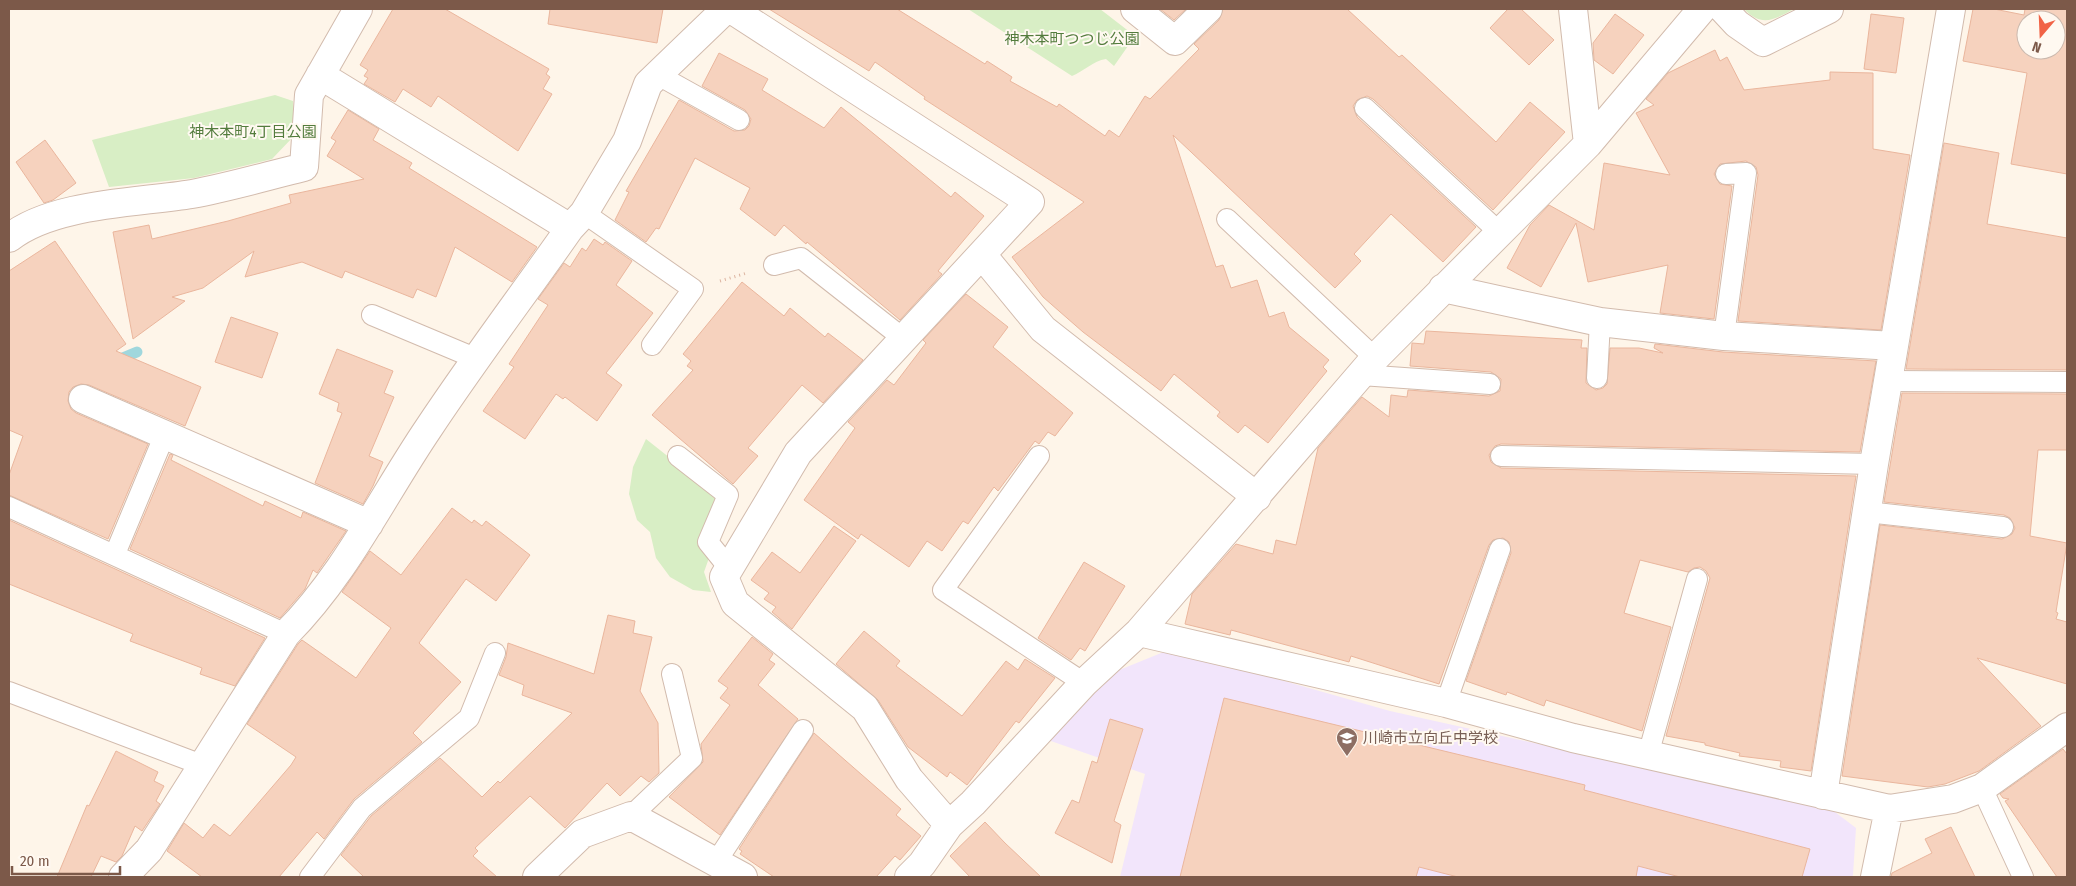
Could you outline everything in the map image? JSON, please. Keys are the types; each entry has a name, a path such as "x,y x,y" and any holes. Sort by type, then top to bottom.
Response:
{"street":[{"path":"9,238 19,230 56,214 194,193 304,167 309,95 358,9"},
{"path":"123,877 149,850 202,765 231,723 254,680 286,634 307,612 369,524 427,429 577,221 626,141 648,84 726,9"},
{"path":"731,9 1030,202 983,256 798,453 724,577 735,603 865,708 909,779 949,825"},
{"path":"1135,9 1175,41 1208,9"},
{"path":"1573,9 1588,144"},
{"path":"922,873 949,825 973,803 1084,683 1139,632 1258,497 1368,367 1443,288 1588,144 1702,9"},
{"path":"1723,9 1737,24 1764,42 1829,9"},
{"path":"1823,795 1874,464 1951,9"},
{"path":"320,75 577,221"},
{"path":"983,256 1043,329 1258,497"},
{"path":"1443,288 1600,322 1724,336 1894,346"},
{"path":"83,399 369,524"},
{"path":"1139,632 1446,704 1573,738 1889,809 1953,799 1982,788 2067,727"},
{"path":"1875,877 1889,809"},
{"path":"537,877 582,834 631,816 743,877"}],"lane":[{"path":"658,75 739,120"},
{"path":"1365,108 1500,233"},
{"path":"1724,336 1746,173 1726,174"},
{"path":"1227,220 1368,367 1490,384"},
{"path":"577,221 693,289 652,345"},
{"path":"774,265 801,258 904,339"},
{"path":"372,315 477,359"},
{"path":"1597,378 1600,322"},
{"path":"1888,381 2067,382"},
{"path":"115,554 166,434"},
{"path":"678,456 728,495 708,542 728,568"},
{"path":"1038,456 943,590 1084,683"},
{"path":"1501,456 1874,464"},
{"path":"9,507 286,634"},
{"path":"1867,512 2003,527"},
{"path":"1446,704 1500,549"},
{"path":"1648,755 1697,578"},
{"path":"310,877 362,808 469,718 496,654"},
{"path":"631,816 692,758 672,674"},
{"path":"9,692 202,765"},
{"path":"716,862 803,730"},
{"path":"1982,788 2023,877"}],"path":[{"path":"693,289 774,265"}],"shaded area":[{"name":"川崎市立向丘中学校","path":"1171,649 1390,711 1831,809 1856,828 1853,875 1852,877 1120,877 1145,774 1048,740 1112,673"}],"green space":[{"name":"神木本町つつじ公園","path":"968,9 1100,9 1135,36 1114,66 1106,59 1101,60 1072,76"},
{"path":"1744,9 1794,9 1781,16 1763,20 1751,15"},
{"name":"神木本町4丁目公園","path":"275,95 293,101 294,136 272,159 194,178 109,187 92,140"},
{"path":"646,439 718,496 709,558 704,572 711,592 693,590 670,577 656,558 650,532 637,520 629,494 633,467"}],"building":[{"path":"393,9 445,9 549,69 546,74 550,77 543,89 552,94 518,151 438,96 431,107 403,89 395,102 364,84 368,78 364,76 368,70 360,65"},
{"path":"550,9 663,9 657,43 548,24"},
{"path":"769,9 897,9 985,64 987,61 1012,77 1010,81 1057,107 1059,104 1105,136 1109,130 1119,137 1145,96 1150,99 1199,49 1194,44 1219,20 1223,9 1347,9 1399,57 1402,55 1496,142 1530,102 1565,132 1493,210 1373,99 1367,96 1357,100 1353,106 1357,117 1476,227 1443,262 1391,214 1354,254 1361,261 1335,288 1173,135 1216,267 1223,265 1231,288 1257,280 1269,317 1284,312 1289,327 1329,360 1323,367 1327,371 1268,443 1245,425 1238,433 1217,416 1220,412 1174,374 1161,391 1083,332 1043,297 1012,257 1084,202 924,99 925,97 875,62 869,71"},
{"path":"1160,9 1186,9 1174,20"},
{"path":"1508,9 1521,9 1554,40 1529,65 1490,28"},
{"path":"1973,9 1994,9 2016,13 2016,60 2066,60 2066,10 2025,10 2067,9 2067,174 2011,164 2027,73 1963,61"},
{"path":"1615,14 1644,35 1613,74 1594,60 1593,43"},
{"path":"1871,14 1904,18 1896,73 1864,69"},
{"path":"1715,50 1720,61 1727,57 1744,90 1830,80 1830,72 1873,73 1873,149 1910,155 1881,330 1738,321 1758,175 1756,167 1746,161 1720,164 1714,174 1720,184 1732,186 1714,319 1660,313 1668,265 1588,282 1576,223 1541,287 1507,268 1530,225 1549,205 1594,230 1604,163 1670,175 1636,113 1654,105 1646,99 1668,73"},
{"path":"719,53 768,79 762,90 824,128 841,107 951,197 955,192 984,216 938,271 942,274 900,320 784,225 775,236 740,209 750,188 695,158 659,229 656,228 646,242 615,220 629,192 626,191 679,100 734,131 745,130 749,126 751,119 745,110 702,86"},
{"path":"348,110 379,129 373,140 412,163 409,168 537,247 512,282 455,247 436,297 417,289 413,298 345,271 342,278 302,262 245,277 254,251 203,288 172,297 185,301 133,339 113,232 149,225 152,239 228,221 291,203 289,195 364,179 327,156 336,141 331,138"},
{"path":"45,140 76,183 53,200 44,203 16,162"},
{"path":"1944,143 1999,153 1987,224 2067,238 2067,370 1906,369"},
{"path":"594,239 603,245 605,242 632,261 616,285 653,313 606,373 622,385 597,421 565,397 563,399 556,394 525,439 483,411 514,367 509,364 548,305 538,299 564,263 570,267 582,248 586,251"},
{"path":"55,241 126,344 116,351 201,387 185,426 89,385 81,384 73,387 69,392 68,401 71,409 76,413 148,444 108,539 9,495 9,475 23,436 9,430 9,271"},
{"path":"742,282 784,316 790,308 825,337 828,333 863,360 823,403 802,385 748,448 758,456 733,484 652,415 693,370 687,366 691,361 683,354"},
{"path":"966,294 1008,327 993,347 1073,413 1055,436 1048,432 1039,444 1035,441 998,491 994,487 968,524 963,521 942,551 927,541 909,567 861,534 858,539 804,500 855,428 848,422 887,380 894,385 926,343 923,340"},
{"path":"231,317 278,333 262,378 215,362"},
{"path":"1426,331 1582,340 1581,348 1587,348 1586,383 1596,390 1603,388 1607,384 1610,348 1639,348 1663,353 1654,348 1655,344 1723,352 1876,361 1860,452 1501,444 1495,446 1489,455 1491,462 1501,468 1856,476 1811,771 1780,767 1781,761 1739,756 1740,753 1705,745 1705,743 1666,736 1710,578 1706,571 1700,567 1688,572 1640,560 1624,613 1671,627 1642,731 1546,700 1544,706 1507,692 1506,695 1466,681 1511,553 1509,542 1503,538 1493,540 1489,545 1439,684 1351,656 1349,662 1231,630 1230,635 1185,624 1192,594 1236,544 1273,554 1276,540 1296,545 1318,448 1362,397 1389,417 1391,395 1407,397 1408,390 1489,396 1500,391 1501,379 1491,372 1410,366 1412,343 1424,344"},
{"path":"337,349 393,371 384,393 394,397 369,456 383,462 363,504 315,483 342,413 337,411 339,403 319,394"},
{"path":"1902,393 2067,394 2067,450 2038,450 2030,536 2067,543 2056,619 2067,622 2067,684 1977,658 2041,726 1979,771 1945,784 1928,787 1842,776 1880,525 2002,539 2012,534 2015,528 2010,518 2004,515 1884,502"},
{"path":"170,454 173,455 171,460 263,506 265,501 301,518 303,512 346,531 317,573 313,570 305,589 280,618 130,549"},
{"path":"452,508 472,523 474,520 482,526 486,521 530,555 496,601 466,579 419,643 461,682 413,733 422,742 354,799 324,839 317,832 279,877 202,877 167,851 184,823 203,838 214,824 230,836 291,765 296,757 247,724 302,640 356,678 391,628 342,592 370,551 401,575"},
{"path":"9,520 265,638 235,686 200,674 202,668 130,641 133,634 9,584"},
{"path":"834,526 856,541 792,629 772,612 776,607 764,599 769,593 751,580 772,552 800,573"},
{"path":"1084,562 1125,586 1085,651 1080,648 1071,660 1038,638"},
{"path":"608,615 635,621 633,633 652,637 640,691 658,723 659,773 649,782 641,776 620,796 607,783 565,828 530,796 475,848 478,851 473,856 497,877 364,877 341,855 371,816 440,758 482,797 498,781 500,783 572,713 522,695 524,685 499,675 506,657 508,643 594,674"},
{"path":"864,631 900,661 896,666 962,716 1006,661 1018,670 1025,659 1055,678 1019,723 1016,721 967,785 950,772 947,777 908,747 878,700 836,664"},
{"path":"752,637 773,654 769,660 775,664 758,685 798,719 720,835 669,797 703,762 701,744 730,705 720,698 728,688 718,681"},
{"path":"1224,698 1585,785 1584,790 1810,849 1802,877 1680,877 1638,866 1636,877 1458,877 1419,867 1416,877 1180,877"},
{"path":"1110,719 1143,729 1114,821 1121,825 1112,863 1055,833 1072,800 1079,803 1092,761 1097,763"},
{"path":"814,733 901,809 896,815 921,836 900,860 895,856 876,877 774,877 740,854 742,851 739,849"},
{"path":"2063,749 2067,754 2067,877 2057,877 2005,801 2009,799 2003,798 2000,794"},
{"path":"116,751 158,772 154,781 164,786 156,801 160,804 142,831 135,826 122,856 116,862 101,856 91,877 57,877 87,805 89,806"},
{"path":"985,822 1041,877 970,877 950,856"},
{"path":"1951,827 1975,877 1891,877 1892,873 1932,853 1925,839"}],"waterway":[{"path":"113,362 137,352"}],"place":[{"name":"川崎市立向丘中学校","path":"1347,757"}]}
